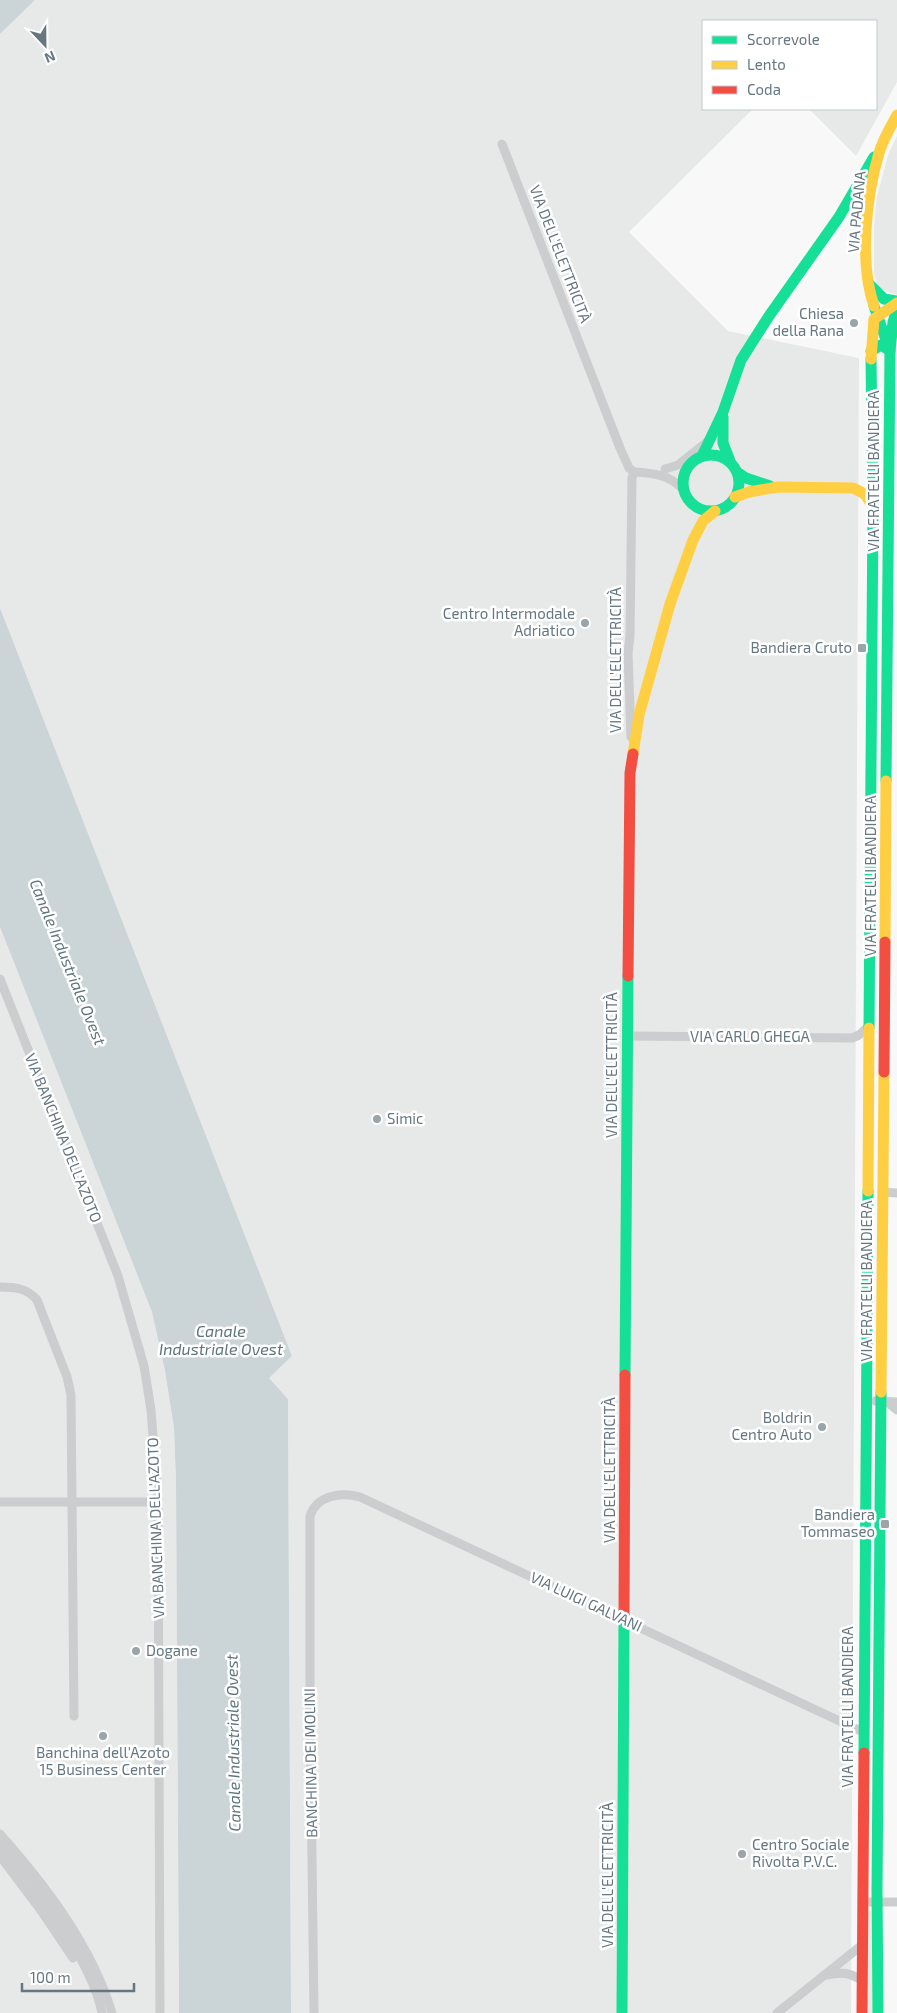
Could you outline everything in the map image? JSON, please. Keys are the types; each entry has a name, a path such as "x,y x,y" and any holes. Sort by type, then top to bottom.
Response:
{"main road":[{"name":"VIA PADANA","path":"878,315 868,282 868,230 872,184 884,139 897,115"},
{"path":"702,456 723,412 741,360 839,217 884,139"},
{"path":"868,282 882,299 897,302"},
{"path":"878,315 897,302"},
{"name":"VIA FRATELLI BANDIERA","path":"878,2013 884,1401 883,1192 892,879 892,652 889,502 890,351 893,322 897,309"},
{"name":"VIA FRATELLI BANDIERA","path":"862,2013 873,508 871,351 872,323 878,315"},
{"name":"VIA FRATELLI BANDIERA","path":"878,315 890,351"},
{"path":"871,351 881,345 890,351"},
{"path":"723,412 723,443 730,461 737,472 739,481 735,498"},
{"path":"693,540 694,518 692,503 683,490 685,473 689,465 702,456 712,454 730,461"},
{"path":"737,472 746,478 772,487"},
{"name":"VIA FRATELLI BANDIERA","path":"853,488 867,484 872,480"},
{"path":"632,752 639,715 670,604 693,540 703,521 715,511 730,504 735,498 751,490 772,487 853,488 865,494 873,508"},
{"path":"692,503 706,510 715,511"},
{"name":"VIA DELL'ELETTRICITÀ","path":"622,2013 626,1036 632,752"},
{"path":"869,878 892,879"},
{"path":"615,2013 615,2000 622,1989"}],"street":[{"name":"VIA DELL'ELETTRICITÀ","path":"502,144 616,439 628,465 634,472 632,478 630,636 628,653 632,752"},
{"path":"654,473 678,465 711,438"},
{"path":"665,469 678,469 689,465"},
{"path":"634,472 654,473 673,481 683,490"},
{"path":"889,502 897,512"},
{"name":"VIA BANCHINA DELL'AZOTO","path":"0,979 114,1267 144,1366 151,1410 158,1502 160,2013"},
{"name":"VIA CARLO GHEGA","path":"626,1036 852,1038 860,1035 870,1025"},
{"path":"883,1192 897,1193"},
{"name":"VIA FRATELLI BANDIERA","path":"897,1193 897,1201"},
{"path":"0,1287 21,1288 32,1294 37,1300 67,1377 72,1404 74,1716"},
{"path":"865,1401 897,1402"},
{"path":"884,1401 897,1410"},
{"name":"VIA LUIGI GALVANI","path":"311,1513 319,1502 328,1497 343,1494 360,1497 863,1732"},
{"path":"0,1502 158,1502"},
{"name":"BANCHINA DEI MOLINI","path":"311,1513 310,1705 314,2013"},
{"path":"0,1834 31,1871 73,1932 99,1976 112,2013"},
{"path":"0,1845 24,1874 71,1942 95,1989 102,2013"},
{"path":"0,1856 56,1931 102,2013"},
{"path":"862,1902 897,1902"},
{"path":"777,2013 862,1945"},
{"path":"825,1975 841,1972 854,1975 862,1981"}],"shaded area":[{"path":"35,0 897,0 897,82 856,156 810,110 877,110 877,20 702,20 702,110 752,110 629,232 728,331 859,358 851,2013 291,2013 288,1399 269,1378 292,1356 0,608 0,34"},
{"path":"897,136 897,295 878,288 874,274 874,226 877,196 888,155"},
{"path":"0,927 152,1312 165,1371 174,1428 176,1482 179,2013 0,2013"},
{"path":"868,1910 871,1911 873,2013 867,2013"}],"water":[{"path":"0,0 35,0 0,34"},
{"name":"Canale Industriale Ovest","path":"0,608 292,1356 269,1378 288,1399 291,2013 179,2013 176,1482 174,1428 165,1371 152,1312 0,927"}],"traffic: fast":[{"path":"702,456 723,412 741,360 769,316 839,217 874,157"},
{"path":"869,284 884,299 897,301"},
{"path":"874,306 890,351 886,781"},
{"path":"871,351 881,345 890,351 893,322 897,309"},
{"path":"869,1028 873,507 871,359"},
{"path":"723,417 723,443 730,461"},
{"path":"706,455 716,455 731,463 737,472 739,483 737,494 731,503 716,511 706,511 695,506 688,499 683,488 683,478 688,467 695,460 706,455"},
{"path":"737,472 746,478 770,486"},
{"path":"625,1375 628,976"},
{"path":"864,1753 868,1191"},
{"path":"878,2013 877,1890 881,1392"},
{"path":"622,2013 624,1619"}],"traffic: slow":[{"path":"874,306 869,289 867,270 866,230 868,209 874,170 879,153 897,115"},
{"path":"871,359 874,319 897,303"},
{"path":"735,497 749,492 778,487 853,488 865,494 873,507"},
{"path":"633,754 639,715 670,604 693,540 703,521 715,511"},
{"path":"885,942 886,781"},
{"path":"868,1191 869,1028"},
{"path":"881,1392 884,1072"}],"traffic: jam":[{"path":"628,976 630,773 633,754"},
{"path":"884,1072 885,942"},
{"path":"624,1619 625,1375"},
{"path":"862,2013 864,1753"}],"place":[{"name":"Chiesa della Rana","path":"854,323"},
{"name":"Centro Intermodale Adriatico","path":"585,623"},
{"name":"Bandiera Cruto","path":"862,648"},
{"name":"Simic","path":"377,1119"},
{"name":"Boldrin Centro Auto","path":"822,1427"},
{"name":"Bandiera Tommaseo","path":"885,1524"},
{"name":"Dogane","path":"136,1651"},
{"name":"Banchina dell'Azoto 15 Business Center","path":"103,1736"},
{"name":"Centro Sociale Rivolta P.V.C.","path":"742,1854"}]}
